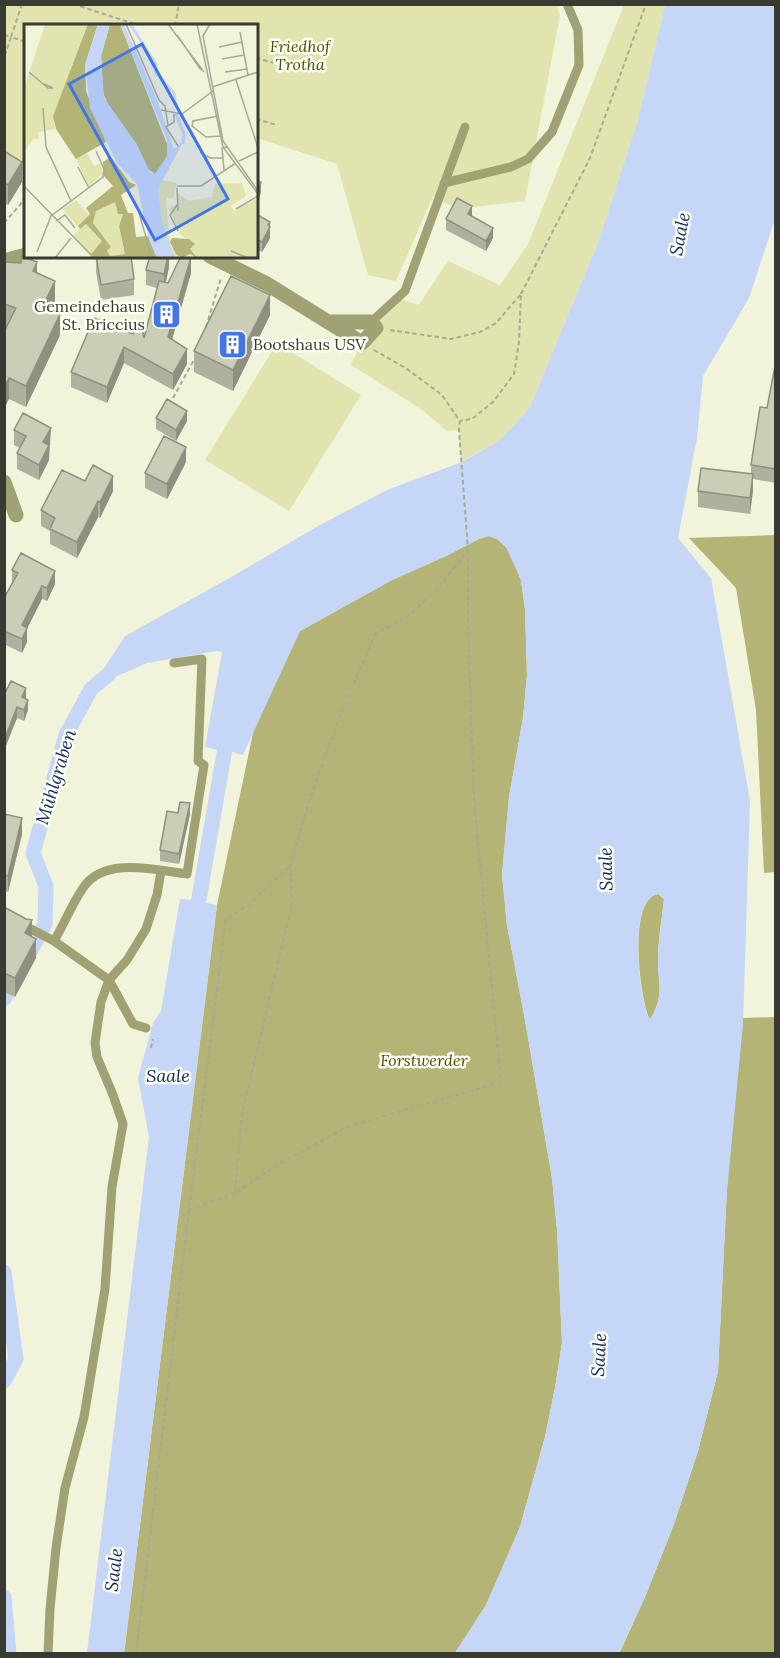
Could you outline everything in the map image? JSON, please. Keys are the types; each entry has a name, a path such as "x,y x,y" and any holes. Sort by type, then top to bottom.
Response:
{"street":[{"path":"4,261 24,256"},
{"path":"214,258 267,284 328,322 362,343 374,325 328,322"},
{"path":"4,482 16,514"}],"lane":[{"path":"444,183 511,167 528,159 552,132 579,65 578,30 567,4"},
{"path":"374,325 405,291 465,127"},
{"path":"54,941 84,886 97,875 111,869 125,867 187,874 208,766 198,761 205,659 174,663"},
{"path":"48,1653 56,1548 65,1488 84,1417 105,1289 112,1187 123,1124 97,1057 95,1043 100,1002 108,980 127,960 146,929 157,895 161,870"},
{"path":"26,926 54,941 108,980 133,1024 146,1028"}],"path":[{"path":"4,58 21,4"},
{"path":"73,4 135,24"},
{"path":"175,24 179,4"},
{"path":"374,325 451,339 480,332 496,323 520,294 590,158 646,4"},
{"path":"4,36 24,41"},
{"path":"258,59 307,70 312,46"},
{"path":"258,120 277,125"},
{"path":"4,223 24,198"},
{"path":"206,327 226,264"},
{"path":"460,421 472,419 493,402 514,374 519,342 520,294"},
{"path":"189,1210 235,1193 279,1164 347,1127 501,1082 474,801 468,550 460,421 442,395 406,369 362,343"},
{"path":"173,398 196,356"},
{"path":"235,1193 242,1114 292,904 290,866 311,796 342,710 376,633 405,619 436,591 468,550"},
{"path":"136,1653 226,919 248,905 290,866"}],"green space":[{"name":"Friedhof Trotha","path":"4,5 556,5 560,15 525,201 457,209 433,196 396,281 368,275 337,164 258,138 258,24 24,24 24,171 5,159"},
{"path":"624,5 665,5 638,120 599,240 530,407 497,442 461,462 459,430 447,431 421,409 351,365 371,322 397,298 419,305 448,261 500,285 528,244"},
{"path":"277,343 361,395 289,511 205,460"},
{"path":"775,535 776,872 764,873 756,710 736,588 689,538"},
{"name":"Forstwerder","path":"489,536 497,539 506,547 513,560 521,580 525,609 527,675 523,718 509,797 502,875 507,925 552,1178 557,1229 562,1343 545,1437 520,1527 486,1605 455,1653 124,1654 217,905 254,728 300,631 392,580"},
{"path":"658,894 664,899 658,952 660,989 658,1002 649,1018 642,991 638,950 639,930 642,913 648,900"},
{"path":"775,1017 775,1653 619,1654 674,1524 698,1451 718,1371 727,1186 743,1018"}],"water":[{"name":"Saale","path":"665,5 776,5 775,219 749,298 703,376 697,438 678,538 711,578 750,801 743,1024 727,1191 718,1371 698,1451 673,1527 645,1597 619,1653 455,1653 486,1605 520,1527 545,1437 562,1343 557,1229 552,1178 507,925 502,875 509,797 523,718 527,675 525,609 521,580 506,547 497,539 489,536 392,580 300,631 243,755 232,752 206,903 217,905 124,1653 87,1653 149,1137 138,1078 153,1023 161,1011 180,899 191,900 217,750 205,747 222,652 147,663 92,687 125,636 318,526 387,490 462,462 497,442 515,424 530,407 599,240 638,120","holes":["658,894 664,899 658,957 659,994 655,1009 649,1018 639,971 639,930 642,913 648,900"]}],"building":[{"path":"4,151 22,162 8,185 4,182"},
{"path":"457,198 472,206 468,214 493,228 486,241 446,219"},
{"path":"258,215 270,222 268,225 270,227 262,242 258,240"},
{"path":"22,256 37,262 33,271 55,281 43,306 60,314 26,386 9,378 4,388 4,332 16,308 4,304 4,262 21,263"},
{"path":"96,258 131,258 134,279 101,285"},
{"path":"149,258 168,258 164,274 146,270"},
{"path":"180,258 191,258 168,337 187,349 173,374 124,347 107,387 71,372 94,318 133,334 141,321 144,338 159,281 168,283"},
{"name":"Bootshaus USV","path":"231,276 270,295 233,370 194,351"},
{"path":"776,361 776,469 751,465 760,407 767,408"},
{"path":"167,399 187,411 176,430 156,418"},
{"path":"23,413 51,428 43,442 49,445 39,465 17,453 26,436 14,430"},
{"path":"164,436 186,447 167,484 145,473"},
{"path":"93,465 113,476 77,542 50,529 55,518 41,510 62,470 85,481"},
{"path":"701,468 753,474 750,498 698,491"},
{"path":"21,553 55,571 47,588 42,586 22,625 27,628 22,639 4,631 4,598 18,573 12,570"},
{"path":"11,681 26,688 22,697 28,700 24,710 17,707 5,738 4,695"},
{"path":"180,802 190,803 179,854 160,850 167,811 178,813"},
{"path":"4,814 22,818 8,876 4,875"},
{"path":"4,907 32,920 25,933 36,939 15,978 4,973"}],"waterway":[{"name":"Mühlgraben","path":"29,954 45,924 46,886 33,853 66,735 91,689 109,674"},
{"name":"Mühlgraben","path":"4,999 7,993"},
{"name":"Mühlgraben","path":"4,1272 16,1359 4,1381"},
{"name":"Mühlgraben","path":"4,1597 9,1654"}],"place":[{"name":"Gemeindehaus St. Briccius","path":"166,315"},
{"name":"Bootshaus USV","path":"232,344"}]}
